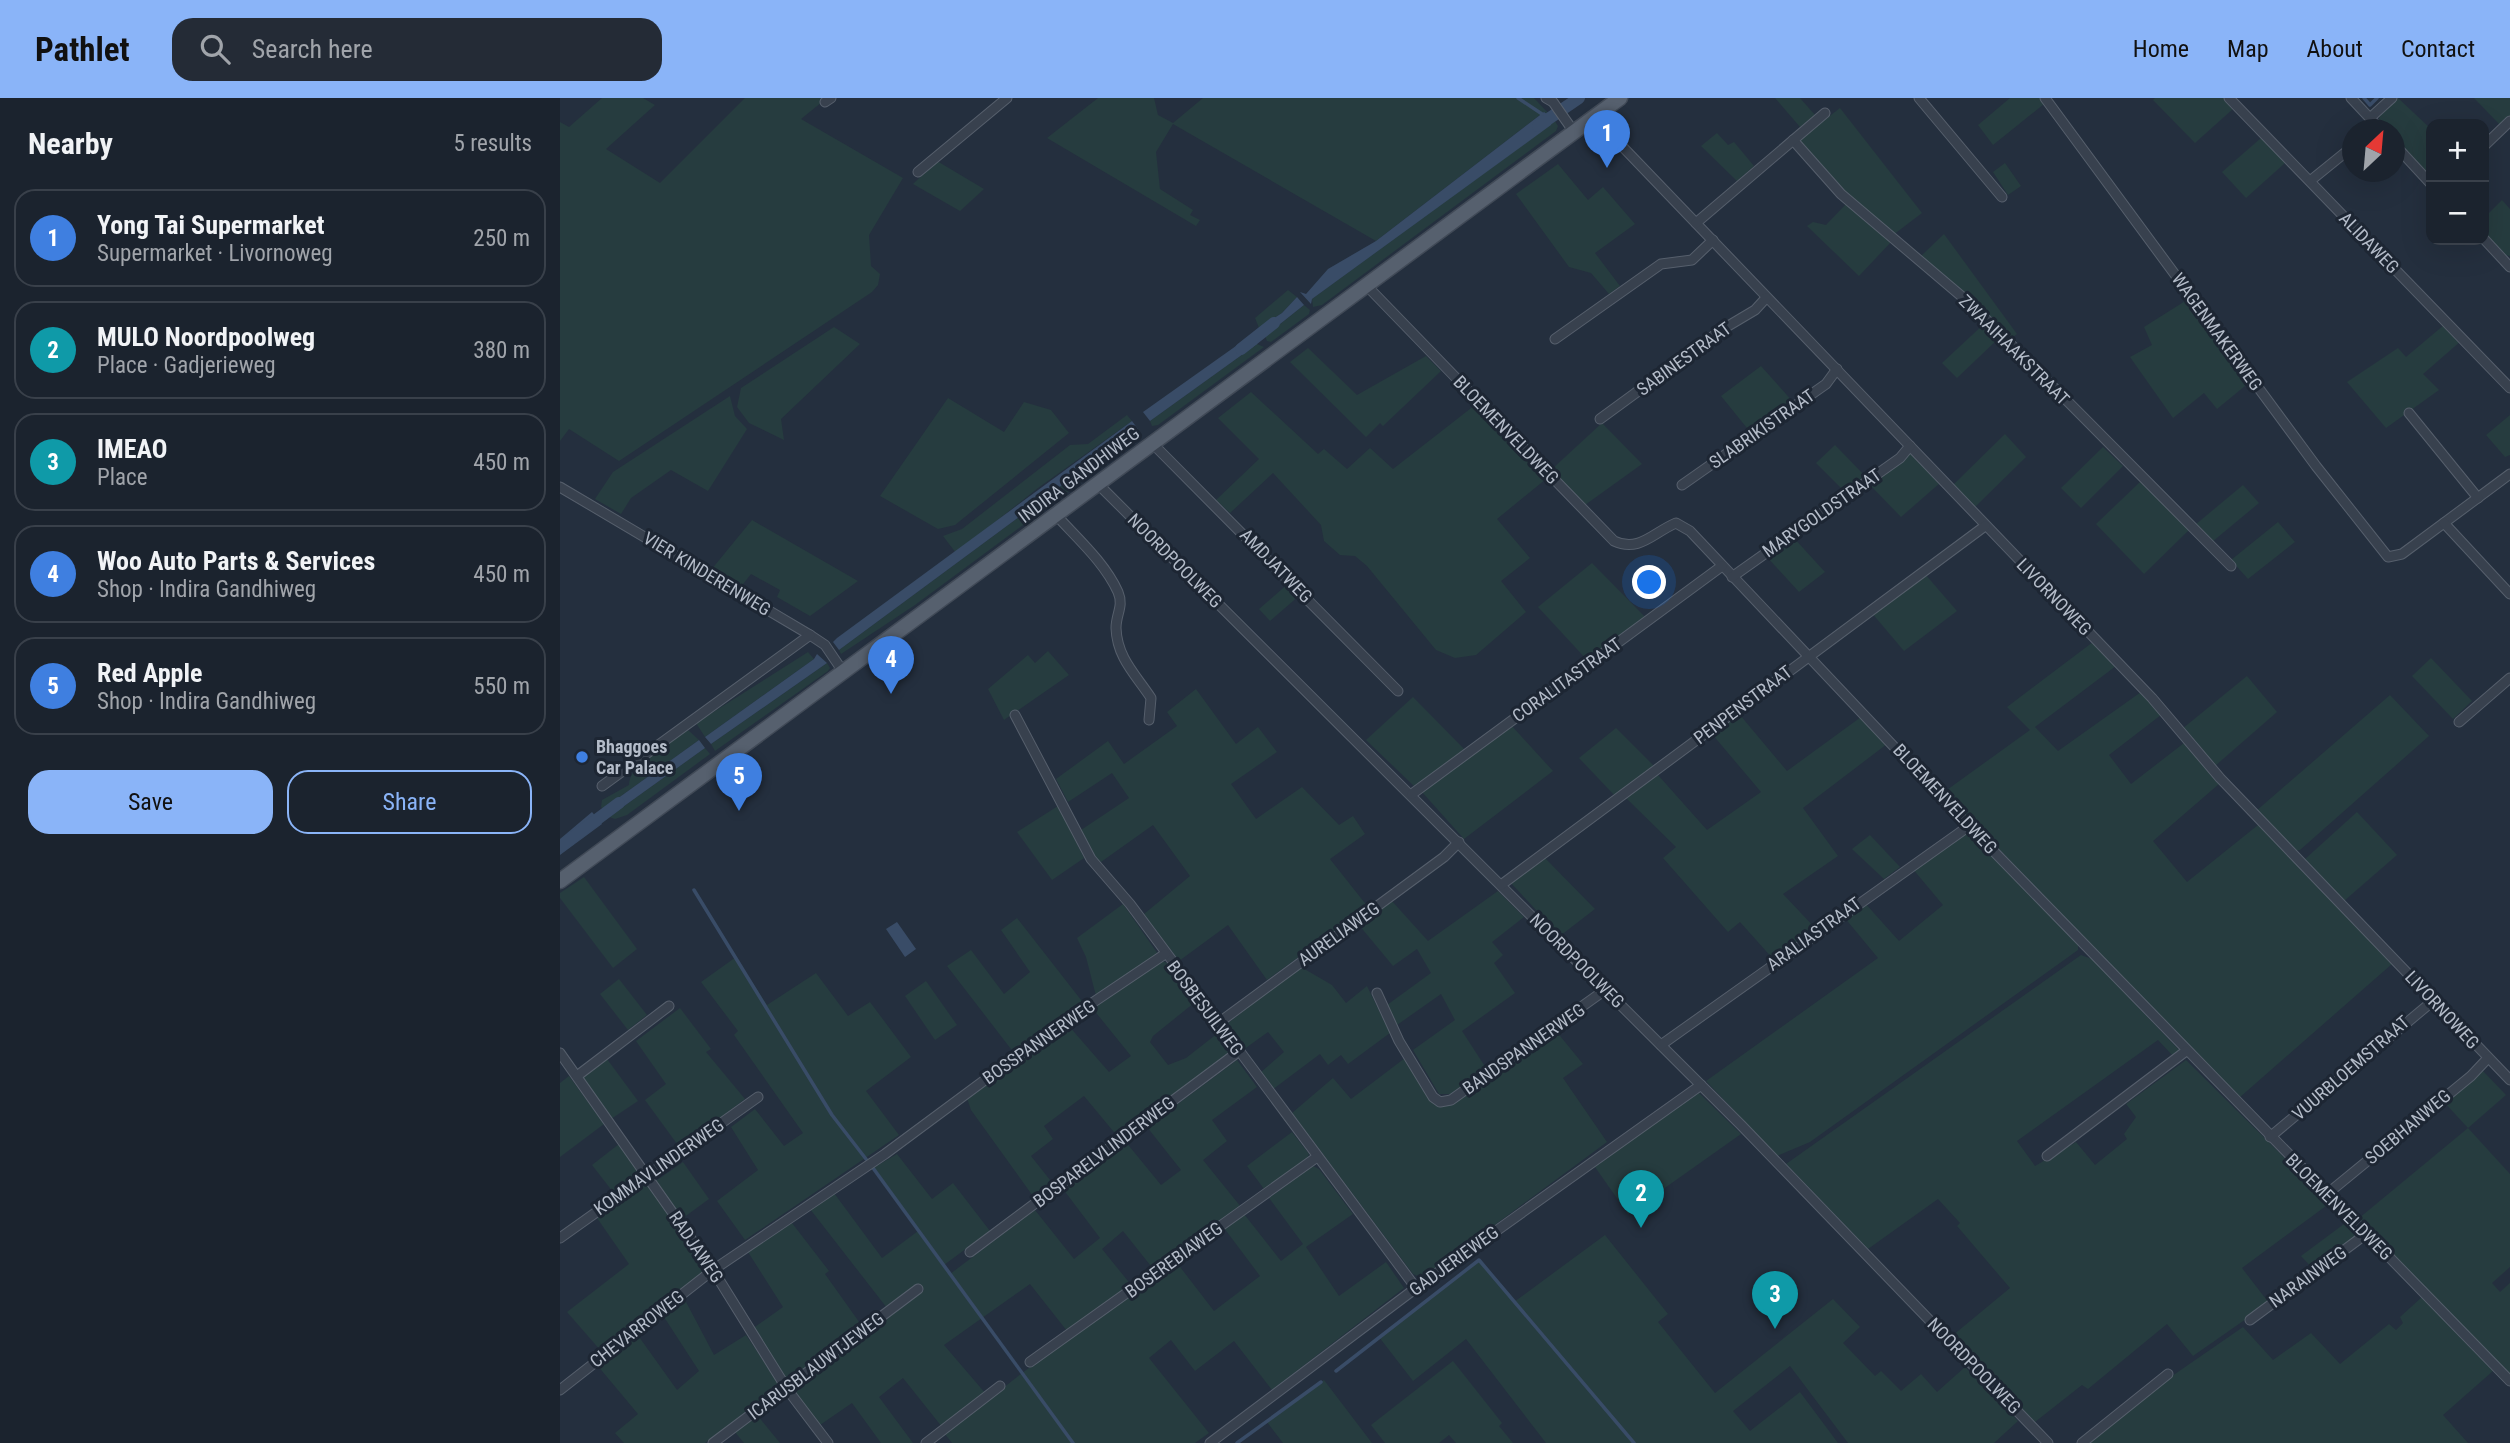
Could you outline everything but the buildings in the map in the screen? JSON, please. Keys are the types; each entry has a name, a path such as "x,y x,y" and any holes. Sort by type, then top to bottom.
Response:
{"main road":[{"name":"INDIRA GANDHIWEG","path":"560,881 841,667 1058,516 1366,285 1570,126 1594,117 1620,98"}],"street":[{"path":"918,172 1007,98"},
{"path":"1919,98 2002,197"},
{"name":"WAGENMAKERWEG","path":"2045,98 2368,534 2388,557 2395,558 2444,523"},
{"name":"ALIDAWEG","path":"2229,98 2510,388"},
{"path":"2351,98 2371,118 2392,98"},
{"path":"1549,100 1570,126"},
{"path":"1696,223 1825,113"},
{"name":"LIVORNOWEG","path":"1594,117 2151,698 2220,778 2297,860 2510,1080"},
{"path":"2489,141 2510,121"},
{"name":"ZWAAIHAAKSTRAAT","path":"1793,140 1841,194 1973,306 2231,566"},
{"path":"2405,155 2429,182"},
{"path":"2310,181 2342,156"},
{"path":"1555,339 1661,264 1692,260 1713,240"},
{"path":"2489,244 2509,264"},
{"name":"BLOEMENVELDWEG","path":"1366,285 1614,541 1624,545 1645,542 1676,523 1690,531 2186,1051 2510,1381"},
{"name":"SABINESTRAAT","path":"1600,419 1723,329 1755,310 1766,298"},
{"name":"SLABRIKISTRAAT","path":"1682,485 1825,384 1837,369"},
{"path":"2409,413 2478,498"},
{"name":"AMDJATWEG","path":"1152,443 1398,691"},
{"name":"MARYGOLDSTRAAT","path":"1732,577 1900,458 1910,446"},
{"path":"2510,474 2444,523 2510,594"},
{"name":"NOORDPOOLWEG","path":"1099,485 1701,1085 2048,1443"},
{"name":"VIER KINDERENWEG","path":"560,487 810,635 825,645 841,667"},
{"path":"1058,516 1095,558 1117,590 1121,610 1116,632 1126,666 1151,698 1149,720"},
{"name":"PENPENSTRAAT","path":"1501,885 1985,526"},
{"name":"CORALITASTRAAT","path":"1412,794 1722,566"},
{"path":"602,786 810,635"},
{"path":"2459,722 2510,678"},
{"name":"BOSBESUILWEG","path":"1015,715 1091,859 1130,904 1416,1288"},
{"name":"ARALIASTRAAT","path":"1661,1045 1969,826"},
{"name":"AURELIAWEG","path":"1217,1024 1444,857 1459,842"},
{"name":"BOSSPANNERWEG","path":"853,1175 1055,1028 1165,954"},
{"name":"BANDSPANNERWEG","path":"1377,993 1399,1041 1433,1097 1440,1102 1451,1100 1605,990"},
{"name":"VUURBLOEMSTRAAT","path":"2270,1137 2434,1000"},
{"path":"577,1076 669,1006"},
{"path":"2047,1156 2186,1051"},
{"name":"BOSPARELVLINDERWEG","path":"970,1252 1238,1052"},
{"name":"RADJAWEG","path":"560,1053 713,1270 787,1389 828,1443"},
{"name":"SOEBHANWEG","path":"2327,1194 2471,1076 2488,1058"},
{"name":"GADJERIEWEG","path":"1210,1443 1416,1288 1701,1085"},
{"name":"KOMMAVLINDERWEG","path":"560,1238 758,1097"},
{"name":"BOSEREBIAWEG","path":"1030,1362 1317,1157"},
{"name":"CHEVARROWEG","path":"560,1390 713,1270 853,1175"},
{"name":"NARAINWEG","path":"2250,1320 2366,1234"},
{"name":"ICARUSBLAUWTJEWEG","path":"713,1443 918,1289"},
{"path":"2082,1443 2168,1374"},
{"path":"926,1443 1000,1385"}],"green space":[{"path":"602,98 643,98 655,105 606,149 660,183 745,98 827,98 801,119 903,178 869,235 871,266 880,274 878,285 872,292 619,461 569,429 560,441 560,122 569,127"},
{"path":"1098,98 1154,98 1158,115 1173,123 1203,98 1534,98 1549,114 1544,112 1376,241 1173,124 1156,152 1160,189 1193,210 1190,215 1200,220 1196,226 1047,138"},
{"path":"1775,98 1800,98 1815,115 1800,127"},
{"path":"2010,98 2040,98 2044,104 1993,145 1978,125"},
{"path":"2224,98 2234,108 2195,143 2153,100"},
{"path":"2398,98 2426,124 2426,173 2405,150 2405,119 2379,119"},
{"path":"2474,98 2510,98 2510,117 2501,126"},
{"path":"1840,108 1922,213 1893,235 1842,188 1799,140"},
{"path":"1553,118 1558,126 1556,131 1322,305 1313,307 1312,299 1550,125"},
{"path":"1717,133 1728,145 1734,142 1754,166 1737,181 1701,146"},
{"path":"2261,138 2285,163 2246,198 2222,172"},
{"path":"937,161 984,189 960,211 913,184"},
{"path":"2005,163 2021,186 2008,195 1993,172"},
{"path":"1558,164 1588,200 1603,187 1635,224 1595,253 1620,286 1609,294 1591,273 1569,267 1516,194"},
{"path":"2502,200 2510,209 2510,256 2505,255 2489,239 2489,213"},
{"path":"1847,203 1891,242 1859,276 1807,226 1813,222 1826,225"},
{"path":"1944,234 2017,334 2010,339 1921,256"},
{"path":"1288,290 1297,297 1282,313 1259,328 1255,318"},
{"path":"2190,298 2251,381 2217,409 2204,393 2173,418 2130,357 2152,345 2144,327"},
{"path":"1304,305 1310,310 1309,314 1271,342 1267,341 1265,336"},
{"path":"1985,323 1999,338 1957,378 1942,363"},
{"path":"2444,325 2461,341 2423,374 2439,390 2386,428 2347,382 2398,348 2406,357"},
{"path":"834,327 860,344 781,419 784,440 749,423 737,407 741,388"},
{"path":"1257,344 1264,347 1158,425 1152,426 1150,421"},
{"path":"1308,348 1357,395 1426,356 1441,371 1383,426 1380,423 1366,437 1290,362"},
{"path":"1761,366 1794,403 1751,433 1721,396"},
{"path":"1251,392 1318,454 1324,449 1347,469 1370,448 1393,469 1475,405 1546,479 1497,519 1530,558 1501,581 1526,612 1476,655 1455,658 1436,650 1367,566 1355,556 1340,555 1324,541 1321,525 1273,473 1230,513 1216,500 1259,459 1218,418"},
{"path":"730,396 735,416 747,429 708,491 671,470 631,498 621,514 595,499 613,472"},
{"path":"948,398 1004,432 1024,402 1051,410 1069,433 955,525 938,529 880,496"},
{"path":"1127,415 1132,421 1038,488 956,553 943,536 962,529 1070,445 1088,444"},
{"path":"2510,415 2510,455 2505,457 2486,435"},
{"path":"1602,423 1642,464 1585,505 1551,470"},
{"path":"1138,429 1142,437 915,605 841,654 839,650"},
{"path":"2005,434 2026,457 1975,507 1953,485"},
{"path":"1835,445 1867,478 1845,492 1816,463"},
{"path":"2103,447 2123,466 2081,508 2061,488"},
{"path":"1910,453 1940,483 1901,517 1869,484"},
{"path":"2140,482 2189,530 2144,574 2096,524"},
{"path":"2243,485 2259,503 2212,542 2195,525"},
{"path":"752,520 858,581 810,616 777,597 780,590 751,574 740,588 711,570"},
{"path":"2278,522 2295,542 2248,579 2231,560"},
{"path":"1793,537 1825,572 1799,592 1766,556"},
{"path":"1592,563 1646,618 1588,661 1538,607"},
{"path":"1925,574 1957,611 1904,651 1871,612"},
{"path":"1289,583 1300,595 1270,621 1259,609"},
{"path":"2093,642 2116,666 2035,727 2058,751 2141,692 2161,715 2109,755 2131,784 2184,743 2219,784 2153,841 2187,882 2258,825 2392,964 2239,1098 1944,792 2030,730 2007,707"},
{"path":"1048,651 1069,675 1004,720 988,689 1028,655 1035,663"},
{"path":"808,652 814,659 705,737 696,723"},
{"path":"2431,658 2472,701 2453,719 2412,676"},
{"path":"827,663 830,668 828,671 715,751 711,744"},
{"path":"2247,676 2277,712 2215,766 2182,729"},
{"path":"1196,689 1236,744 1258,727 1277,752 1231,784 1256,819 1302,787 1339,825 1353,816 1365,834 1330,859 1368,907 1267,980 1228,925 1179,961 1144,914 1190,876 1153,825 1101,862 1092,854 1081,830 1129,798 1112,773 1068,802 1056,779 1108,741 1124,764 1177,726 1167,712"},
{"path":"2390,695 2429,736 2300,850 2294,851 2256,811"},
{"path":"1413,697 1466,751 1415,787 1366,740"},
{"path":"1740,715 1787,771 1861,717 1887,744 1803,808 1838,856 1783,894 1817,930 1774,960 1740,922 1728,932 1663,858 1676,847 1626,798 1658,775 1707,830 1761,792 1712,734"},
{"path":"1511,725 1553,771 1464,839 1422,792"},
{"path":"1616,728 1656,768 1616,797 1579,758"},
{"path":"688,730 699,740 603,809 601,807 602,800 629,785 631,777 643,761"},
{"path":"705,748 710,754 627,815 615,819 609,817"},
{"path":"1058,806 1084,858 1052,880 1017,832"},
{"path":"2357,812 2397,855 2344,901 2304,860"},
{"path":"1967,833 1976,839 2078,944 2078,950 1810,1142 1777,1156 1706,1081 1878,958 1844,917 1864,902 1899,941 1943,905 1912,868"},
{"path":"1870,835 1900,867 1884,879 1852,849"},
{"path":"1544,857 1595,909 1560,936 1511,883"},
{"path":"584,877 637,949 613,968 560,898 560,893"},
{"path":"1498,891 1524,917 1492,942 1503,955 1494,963 1515,993 1462,1031 1486,1068 1451,1094 1439,1094 1413,1050 1455,1020 1441,994 1397,1025 1387,1005 1431,973 1417,949 1393,966 1359,925 1391,900 1428,941"},
{"path":"1123,904 1158,954 1096,996 1086,957 1077,938"},
{"path":"1017,918 1085,1005 1055,1022 1014,1053 947,966 971,950 1004,994 1030,972 1001,930"},
{"path":"2081,955 2092,959 2181,1052 2174,1057 2158,1040 2017,1141 2035,1166 2076,1142 2095,1165 2127,1139 2124,1134 2136,1117 2126,1104 2186,1060 2330,1203 2242,1268 2269,1303 2193,1356 2167,1324 2088,1389 2082,1385 2035,1422 1952,1336 2010,1288 1957,1226 1960,1223 1938,1199 1868,1249 1786,1164"},
{"path":"736,957 767,1005 816,973 848,1016 870,1002 911,1057 866,1091 899,1135 745,1240 717,1201 758,1170 731,1127 755,1109 784,1146 803,1133 734,1035 738,1031 701,982"},
{"path":"1162,961 1167,963 1194,1003 1153,1036 1150,1042 1168,1065 1186,1058 1218,1033 1232,1051 1118,1137 1084,1096 1044,1126 1053,1139 1031,1156 1054,1185 1035,1199 971,1110 967,1098 1068,1025 1109,1072 1131,1056 1093,1009"},
{"path":"1301,967 1332,985 1346,1003 1367,986 1390,1033 1348,1064 1341,1055 1328,1065 1320,1054 1272,1090 1260,1073 1284,1052 1268,1032 1243,1050 1228,1023"},
{"path":"619,979 647,1015 628,1030 600,994"},
{"path":"926,981 957,1025 935,1040 905,996"},
{"path":"680,1008 711,1049 706,1052 745,1099 680,1148 645,1100 666,1084 636,1041"},
{"path":"1556,1031 1583,1064 1563,1078 1607,1142 1431,1272 1418,1276 1413,1274 1292,1113 1333,1078 1351,1099 1405,1058 1435,1105 1452,1105"},
{"path":"607,1059 638,1101 611,1119 582,1077"},
{"path":"1237,1060 1257,1087 1212,1120 1227,1141 1203,1160 1241,1207 1154,1270 1123,1231 1102,1249 1132,1286 1067,1331 1030,1284 944,1345 986,1394 942,1427 903,1378 879,1397 913,1443 881,1443 852,1403 820,1425 792,1388 924,1290 919,1284 887,1308 810,1209 834,1193 882,1258 918,1231 873,1168 897,1154 932,1199 953,1183 990,1231 944,1265 950,1274 1035,1210 1074,1259 1100,1238 1063,1189 1125,1141 1161,1185 1181,1170 1147,1127"},
{"path":"2482,1070 2506,1095 2468,1128 2444,1102"},
{"path":"569,1076 604,1124 560,1157 560,1083"},
{"path":"1698,1092 1741,1134 1628,1214 1595,1167"},
{"path":"2468,1128 2510,1174 2510,1267 2492,1283 2500,1292 2510,1283 2510,1375 2358,1219"},
{"path":"1292,1132 1309,1154 1307,1159 1264,1189 1247,1166"},
{"path":"619,1144 640,1174 613,1192 592,1165"},
{"path":"683,1162 709,1199 683,1218 656,1181"},
{"path":"1313,1166 1319,1169 1353,1214 1306,1247 1339,1296 1386,1262 1404,1288 1272,1390 1234,1341 1195,1371 1171,1340 1149,1358 1209,1433 1195,1443 952,1443 945,1434 1022,1373 1177,1263 1214,1311 1260,1276 1224,1228 1244,1214 1281,1261 1303,1244 1269,1198"},
{"path":"645,1181 707,1270 601,1351 567,1312 629,1264 597,1218"},
{"path":"2348,1221 2361,1235 2315,1271 2301,1256"},
{"path":"792,1223 829,1271 825,1274 862,1326 787,1382 752,1329 783,1307 748,1252"},
{"path":"1605,1235 1668,1314 1658,1322 1715,1393 1833,1299 1860,1327 1843,1343 1875,1376 1881,1371 1901,1391 1921,1374 1937,1392 1965,1367 2018,1421 1994,1443 1848,1443 1790,1366 1733,1411 1750,1431 1800,1392 1838,1443 1546,1443 1466,1339 1413,1381 1379,1337 1479,1260 1514,1302"},
{"path":"2422,1297 2493,1371 2443,1415 2468,1443 2087,1443 2146,1394 2243,1327 2273,1360 2311,1333 2340,1364 2389,1324 2396,1330 2403,1323 2400,1317"},
{"path":"685,1300 714,1355 746,1335 781,1387 705,1443 624,1443 615,1433 638,1414 597,1365 637,1334 677,1390 699,1371 664,1317"},
{"path":"1453,1361 1502,1423 1499,1426 1513,1443 1456,1443 1449,1435 1439,1443 1385,1443 1371,1425"},
{"path":"1324,1380 1372,1443 1283,1443 1267,1422"},
{"path":"757,1415 780,1443 744,1443 735,1432"}],"water":[{"path":"1544,112 1553,118 1551,125 1312,299 1311,304 1300,292 1306,294 1328,269 1376,241"},
{"path":"1297,297 1304,305 1265,336 1259,328 1282,313"},
{"path":"1250,336 1257,344 1150,421 1143,412"},
{"path":"1132,421 1138,429 839,650 833,642 837,638"},
{"path":"817,654 827,663 711,744 705,737 814,659"},
{"path":"699,740 705,748 609,817 603,809"},
{"path":"592,812 602,824 560,855 560,839"},
{"path":"897,922 916,949 905,957 886,929"}],"waterway":[{"path":"1518,98 1545,116"},
{"path":"1538,126 1579,98"},
{"path":"2364,98 2370,105 2377,98"},
{"path":"1241,349 1274,323"},
{"path":"560,847 619,803"},
{"path":"694,890 832,1115 866,1159"},
{"path":"873,1168 1073,1443"},
{"path":"1336,1371 1479,1260 1634,1443"},
{"path":"1237,1443 1321,1382"}],"place":[{"name":"Yong Tai Supermarket","path":"1607,168"},
{"name":"Woo Auto Parts & Services","path":"891,694"},
{"name":"Bhaggoes Car Palace","path":"582,757"},
{"name":"Red Apple","path":"739,811"},
{"name":"MULO Noordpoolweg","path":"1641,1228"},
{"name":"IMEAO","path":"1775,1329"}]}
